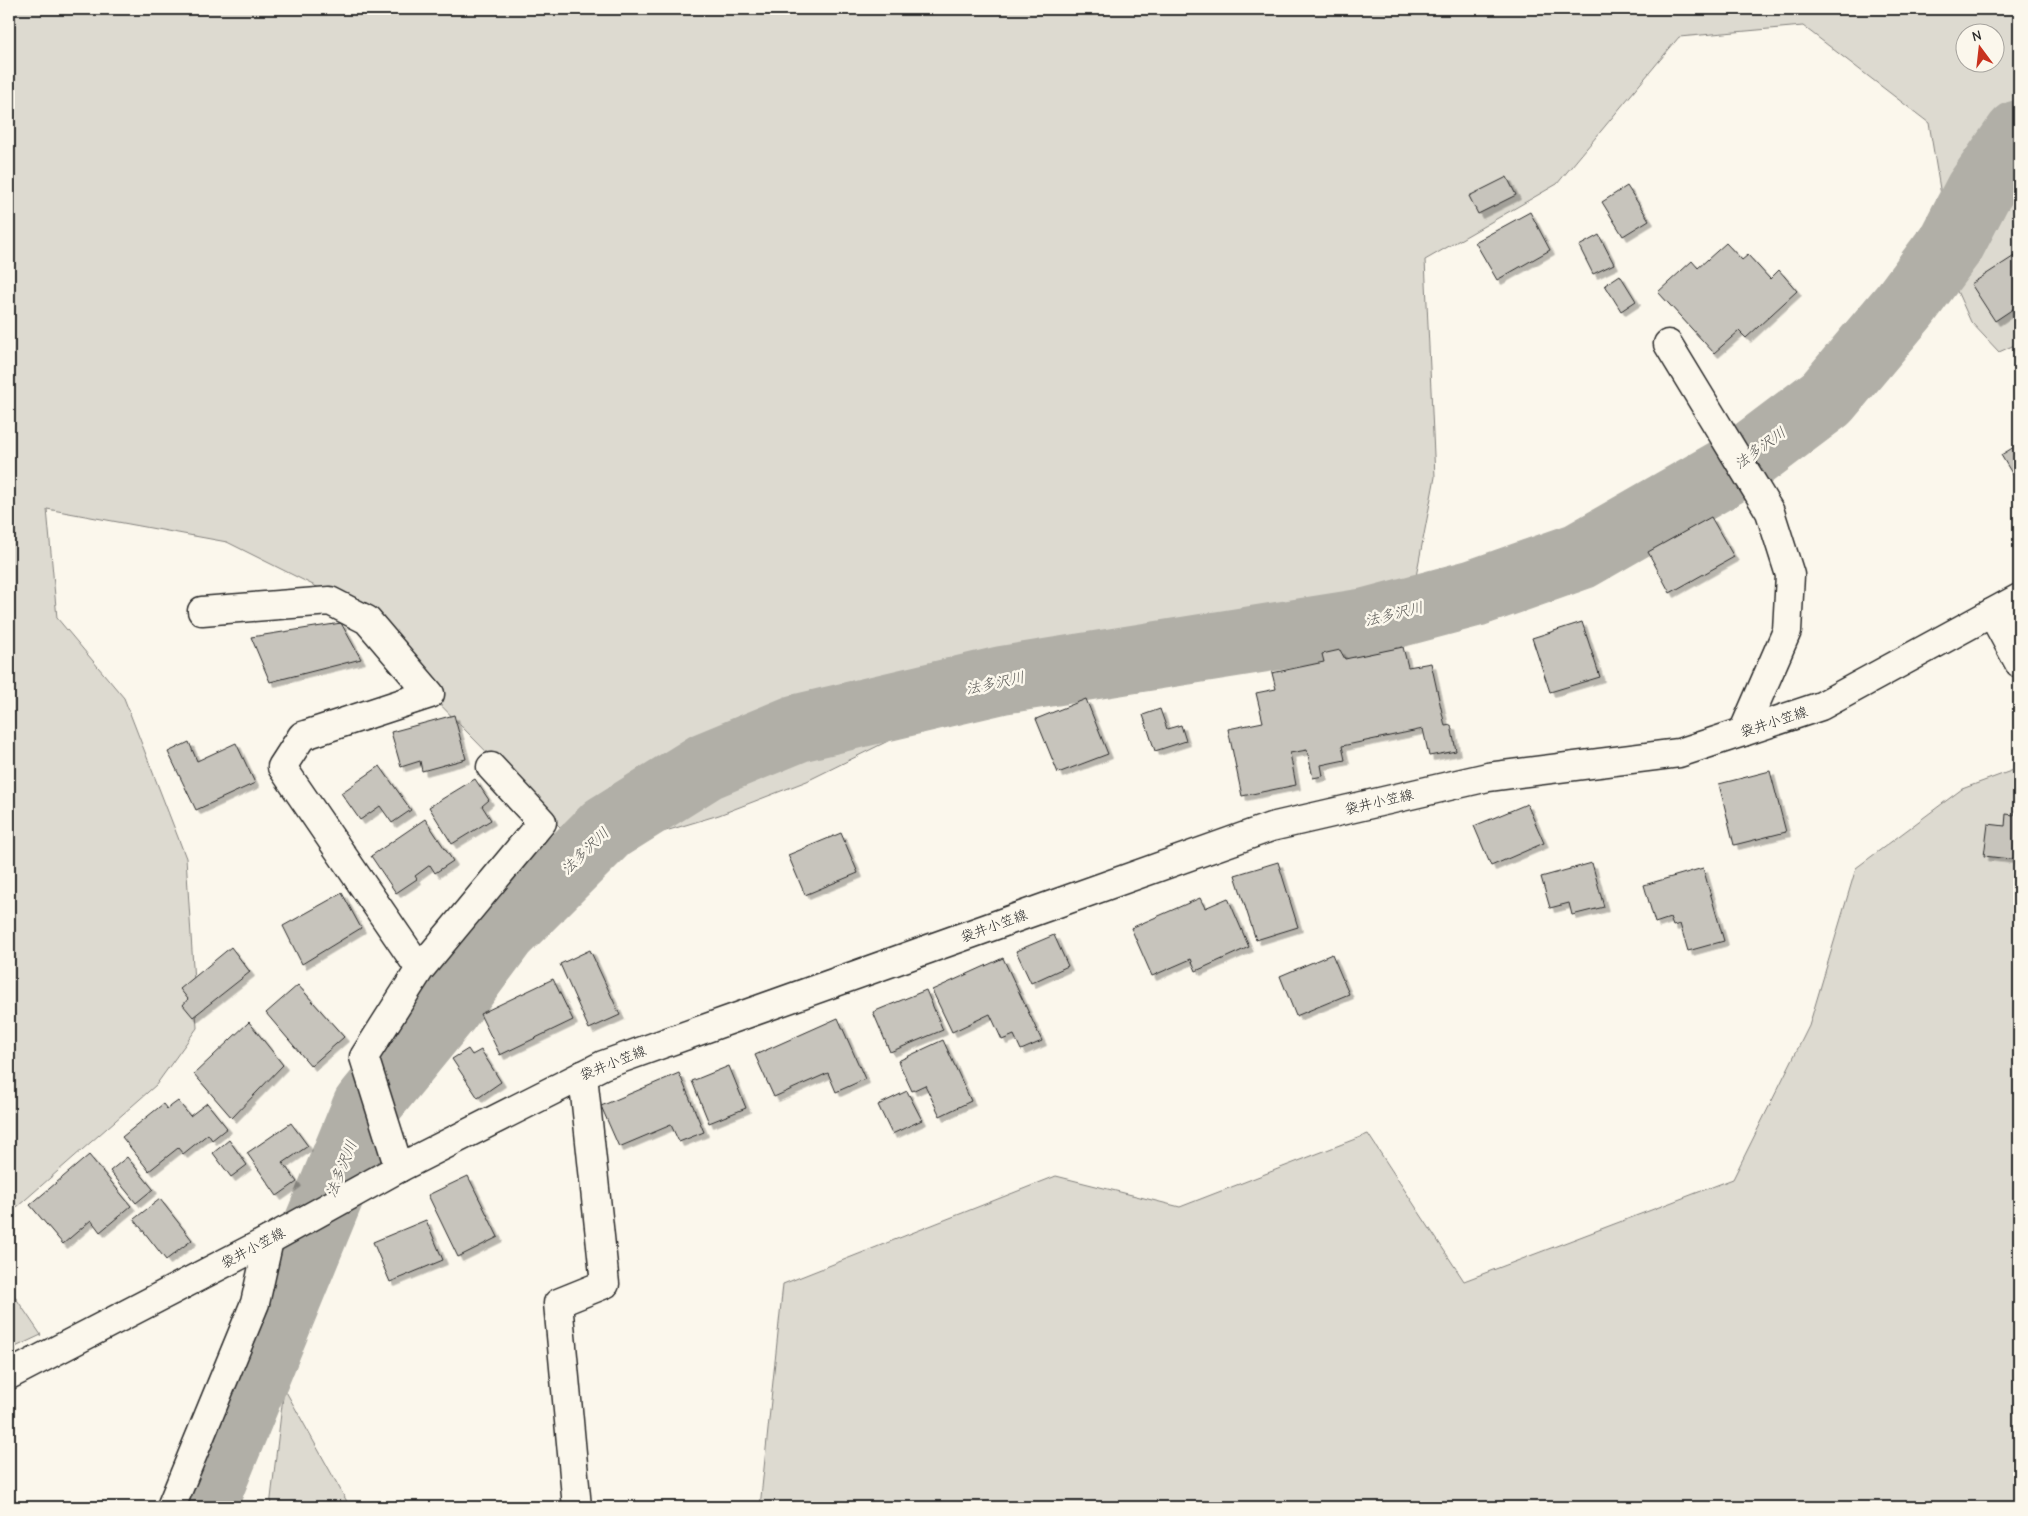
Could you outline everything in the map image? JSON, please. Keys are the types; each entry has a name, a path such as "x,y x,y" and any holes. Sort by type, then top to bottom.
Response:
{"street":[{"path":"1668,344 1770,512 1790,574 1787,631 1743,732"},
{"name":"袋井小笠線","path":"9,1375 269,1240 399,1168 612,1061 1271,827 1488,777 1679,753 1743,732 1821,706 2019,598"},
{"path":"202,611 330,601 367,620 430,694 302,736 282,767 420,969"},
{"path":"1992,613 2019,663"},
{"path":"399,1168 364,1057 420,969 542,822 491,767"},
{"path":"577,1507 558,1303 605,1284 583,1074"},
{"path":"171,1507 255,1303 269,1240"}],"shaded area":[{"path":"9,9 2019,9 2019,343 1999,352 1971,322 1957,291 1929,123 1803,26 1679,37 1557,184 1425,260 1435,477 1414,587 1011,663 892,739 807,781 719,815 599,851 562,829 333,595 227,542 47,509 57,618 124,698 186,858 197,1028 156,1085 9,1214"},
{"path":"2019,768 2019,1507 760,1507 783,1284 1056,1176 1180,1207 1368,1134 1464,1281 1733,1179 1809,1026 1856,868 1962,789"},
{"path":"9,1288 41,1335 9,1350"},
{"path":"284,1388 350,1507 270,1507"}],"building":[{"path":"1507,177 1516,195 1478,214 1469,196"},
{"path":"1627,186 1649,220 1623,236 1602,202"},
{"path":"1530,212 1550,250 1497,280 1475,242"},
{"path":"1599,235 1614,264 1593,274 1579,246"},
{"path":"1726,243 1742,260 1748,255 1770,279 1779,270 1797,291 1746,338 1739,331 1714,353 1658,292 1692,261 1698,268"},
{"path":"2019,253 2019,305 1995,321 1971,284"},
{"path":"1620,275 1636,301 1621,311 1605,285"},
{"path":"2019,444 2019,485 2001,455"},
{"path":"1711,517 1734,557 1670,593 1648,552"},
{"path":"1582,622 1600,677 1550,692 1532,638"},
{"path":"341,623 361,659 270,682 251,637"},
{"path":"1403,647 1408,667 1431,663 1445,726 1451,725 1456,751 1429,756 1423,729 1342,746 1345,760 1321,765 1323,776 1313,778 1307,750 1290,753 1296,785 1242,796 1228,729 1263,722 1256,693 1276,689 1272,673 1324,662 1322,654 1340,650 1345,659"},
{"path":"1086,699 1108,754 1058,773 1036,719"},
{"path":"1160,709 1167,729 1181,725 1186,741 1155,751 1143,715"},
{"path":"454,715 466,759 422,771 420,761 401,767 391,732"},
{"path":"189,742 197,761 236,743 255,783 196,810 168,752"},
{"path":"380,766 411,810 392,823 380,806 360,820 341,793"},
{"path":"1770,771 1786,832 1734,845 1719,784"},
{"path":"475,779 489,800 482,806 491,820 452,844 429,807"},
{"path":"1527,804 1544,843 1491,866 1474,826"},
{"path":"2015,810 2019,811 2019,860 1984,856 1988,824 2005,826 2006,814 2014,815"},
{"path":"425,819 453,861 435,873 430,865 415,876 417,879 396,893 371,856"},
{"path":"841,833 858,873 805,895 788,855"},
{"path":"1278,862 1298,927 1256,940 1235,875"},
{"path":"1592,863 1604,907 1572,915 1569,903 1550,908 1541,877"},
{"path":"1703,868 1724,941 1688,951 1680,924 1673,926 1670,918 1655,923 1644,885"},
{"path":"342,893 361,928 302,964 283,926"},
{"path":"1200,898 1205,908 1228,898 1249,947 1196,971 1191,959 1152,976 1131,928"},
{"path":"1054,935 1068,966 1031,983 1016,951"},
{"path":"231,947 250,972 193,1017 183,1005 188,999 180,989"},
{"path":"590,950 620,1015 589,1029 560,964"},
{"path":"1332,954 1349,994 1296,1016 1280,976"},
{"path":"1003,958 1042,1041 1021,1050 1014,1035 1002,1040 990,1014 952,1032 932,990"},
{"path":"553,979 573,1020 500,1055 480,1014"},
{"path":"298,985 344,1037 311,1066 266,1013"},
{"path":"926,990 943,1030 890,1052 873,1012"},
{"path":"838,1018 865,1079 836,1092 828,1073 774,1097 755,1055"},
{"path":"249,1022 283,1065 232,1118 194,1074"},
{"path":"943,1040 971,1101 940,1116 925,1085 912,1091 898,1061"},
{"path":"468,1049 472,1055 481,1050 501,1082 478,1098 452,1059"},
{"path":"729,1066 746,1108 709,1123 692,1081"},
{"path":"679,1073 704,1132 679,1142 671,1125 619,1147 601,1106"},
{"path":"907,1091 922,1120 892,1134 878,1105"},
{"path":"178,1101 190,1116 207,1103 227,1128 212,1140 208,1134 183,1154 178,1148 149,1171 122,1137 163,1104 167,1109"},
{"path":"291,1123 308,1146 283,1163 297,1182 277,1196 247,1153"},
{"path":"229,1140 247,1165 231,1177 213,1153"},
{"path":"89,1155 131,1206 100,1232 91,1220 63,1244 30,1205"},
{"path":"127,1157 153,1189 136,1203 110,1171"},
{"path":"468,1176 498,1237 458,1257 428,1195"},
{"path":"160,1199 192,1240 166,1260 134,1219"},
{"path":"426,1220 443,1260 390,1282 373,1242"}],"waterway":[{"name":"法多沢川","path":"202,1507 366,1107 446,1009 503,932 607,828 706,766 798,728 1002,680 1366,622 1475,593 1580,556 1737,466 1827,398 1905,305 1952,242 1978,192 2019,134"}]}
